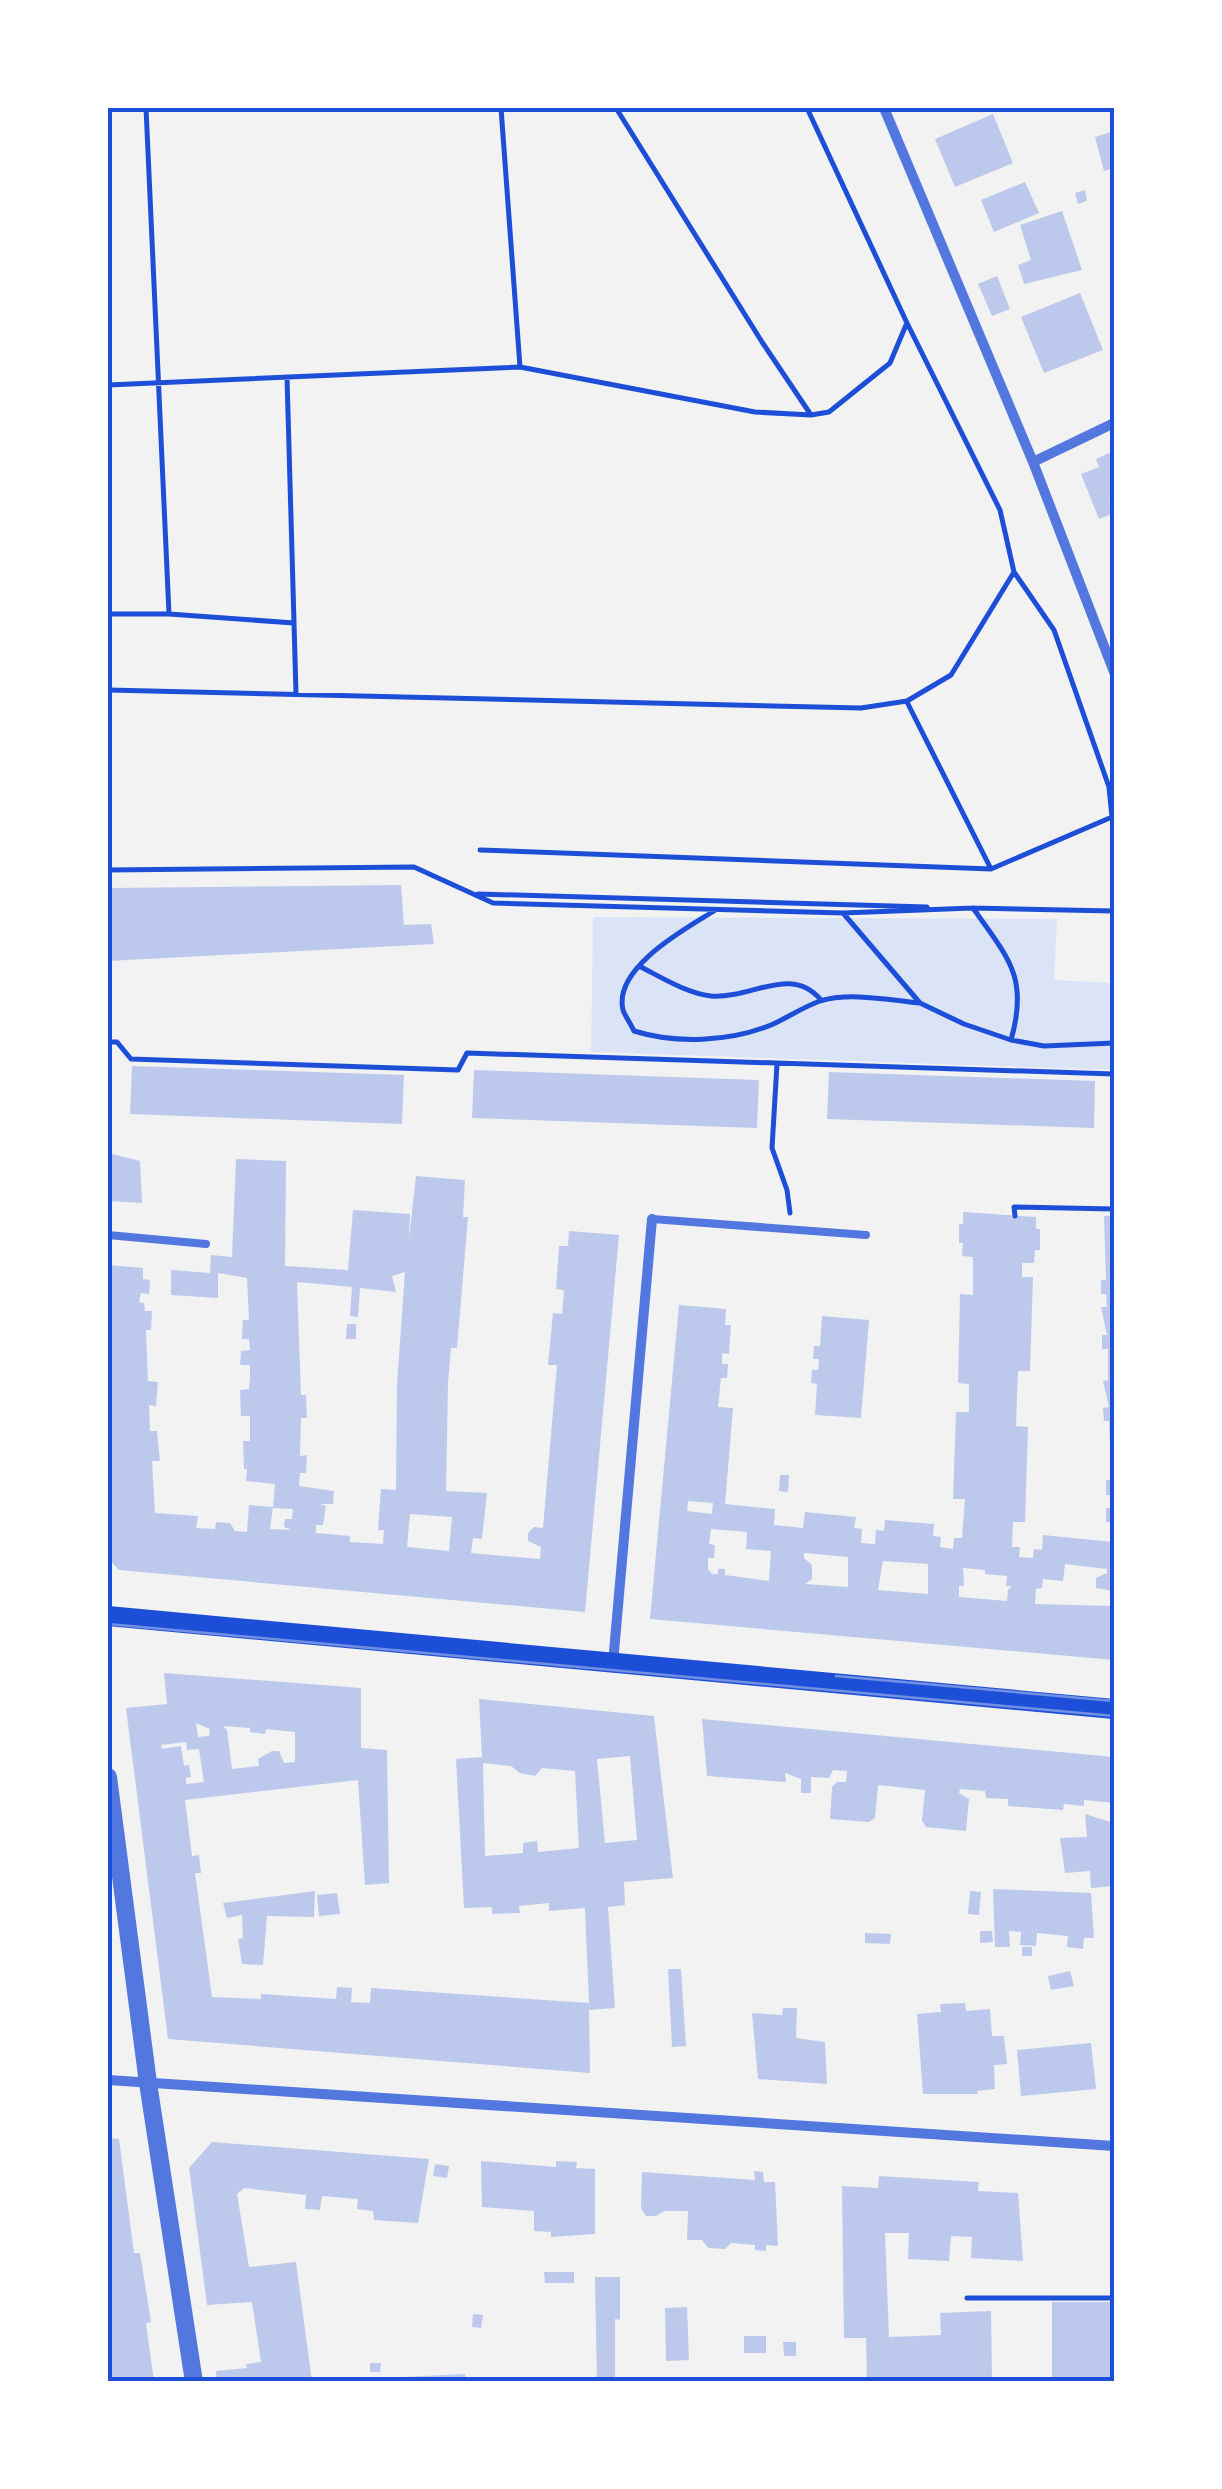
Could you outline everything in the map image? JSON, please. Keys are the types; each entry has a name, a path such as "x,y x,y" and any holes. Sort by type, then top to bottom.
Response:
{"main road":[{"path":"108,1616 1114,1709"}],"street":[{"path":"884,108 1033,462 1114,672"},
{"path":"1033,462 1114,423"},
{"path":"613,1664 652,1220"},
{"path":"108,1777 148,2083 194,2382"},
{"path":"108,2080 1114,2146"}],"lane":[{"path":"652,1220 866,1235"},
{"path":"108,1235 206,1244"}],"path":[{"path":"146,108 169,614"},
{"path":"502,108 520,366"},
{"path":"616,108 812,415"},
{"path":"480,850 992,869 1114,819 1108,787 1054,630 1014,572 1000,510 806,108"},
{"path":"108,385 520,366 755,412 812,415 830,412 890,363 907,323"},
{"path":"287,377 296,693"},
{"path":"108,690 861,708 907,701 951,675 1014,572"},
{"path":"108,614 295,623"},
{"path":"907,701 992,869"},
{"path":"108,870 414,867 493,903 842,913 973,908"},
{"path":"473,894 1114,911"},
{"path":"973,908 1017,977 1019,1011 1011,1040"},
{"path":"716,909 664,943 638,966 623,989 623,1010 634,1030 662,1040 711,1038 767,1026 822,1000 874,998 920,1003 1011,1040 1044,1046 1114,1043"},
{"path":"842,913 920,1003"},
{"path":"638,966 694,992 713,996 744,994 796,982 810,988 822,1000"},
{"path":"108,1042 118,1042 131,1060 458,1070 467,1053 1114,1074"},
{"path":"777,1064 772,1148 787,1190 791,1218 800,1230"},
{"path":"1014,1216 1014,1206 1114,1208"},
{"path":"968,2298 1114,2298"}],"shaded area":[{"path":"593,917 1057,919 1054,980 1114,983 1114,1070 591,1052"}],"building":[{"path":"993,114 1013,163 955,187 935,139"},
{"path":"1114,131 1113,179 1111,169 1104,171 1095,137"},
{"path":"1025,182 1039,213 994,232 981,200"},
{"path":"1085,190 1087,201 1078,204 1075,193"},
{"path":"1062,211 1082,270 1024,284 1018,265 1031,260 1020,225"},
{"path":"997,276 1010,309 992,316 978,284"},
{"path":"1080,293 1103,350 1044,373 1021,317"},
{"path":"1109,453 1114,460 1114,499 1109,501 1114,513 1099,519 1081,474 1099,467 1096,459"},
{"path":"401,885 404,925 431,924 434,944 108,961 108,888"},
{"path":"132,1066 404,1075 402,1124 130,1114"},
{"path":"474,1070 759,1080 757,1128 472,1118"},
{"path":"829,1072 1095,1081 1094,1128 827,1119"},
{"path":"108,1153 140,1161 142,1203 108,1201"},
{"path":"236,1159 286,1161 285,1266 348,1270 353,1210 410,1214 409,1239 416,1176 465,1180 463,1217 468,1217 457,1348 451,1348 448,1382 446,1491 487,1493 482,1539 473,1538 471,1553 540,1559 541,1547 528,1541 528,1533 534,1527 543,1528 557,1365 548,1365 553,1313 562,1314 564,1290 556,1289 559,1246 568,1246 569,1231 619,1235 585,1612 119,1570 108,1558 108,1265 143,1268 143,1279 150,1280 149,1294 141,1293 139,1302 144,1303 145,1311 152,1311 151,1330 146,1330 148,1381 158,1382 156,1406 149,1405 150,1431 157,1431 160,1461 152,1461 155,1513 198,1516 196,1528 215,1529 216,1522 230,1523 235,1531 247,1532 249,1505 273,1507 270,1529 292,1530 284,1527 285,1519 292,1519 293,1509 273,1508 275,1484 246,1481 243,1441 250,1441 250,1416 241,1416 240,1390 249,1389 250,1365 240,1365 241,1351 250,1350 249,1339 242,1339 243,1320 249,1320 247,1278 218,1273 218,1298 171,1295 171,1270 210,1273 211,1255 232,1257","holes":["405,1272 397,1384 396,1490 381,1489 378,1530 384,1530 383,1544 350,1542 350,1536 316,1533 316,1525 323,1525 326,1506 320,1504 333,1504 334,1491 299,1486 300,1473 306,1473 307,1455 300,1456 301,1418 307,1418 306,1395 301,1395 297,1282 352,1287 350,1316 358,1317 360,1288 396,1292 392,1276","410,1514 452,1517 449,1551 407,1547"]},
{"path":"963,1212 1036,1217 1040,1250 1035,1250 1034,1263 1022,1263 1022,1277 1033,1277 1030,1371 1018,1371 1016,1426 1028,1427 1025,1522 1013,1522 1012,1547 1020,1547 1019,1557 1033,1558 1034,1549 1042,1550 1043,1535 1113,1542 1114,1591 1096,1588 1096,1578 1107,1573 1107,1569 1065,1564 1063,1581 1043,1579 1042,1588 1036,1589 1035,1604 1114,1606 1114,1660 650,1619 679,1305 726,1309 725,1325 731,1325 729,1354 722,1353 722,1364 728,1364 727,1378 721,1378 718,1407 733,1408 725,1504 775,1509 774,1525 803,1528 805,1512 856,1517 854,1528 862,1529 861,1543 875,1544 876,1530 884,1531 885,1520 934,1524 933,1536 941,1537 940,1547 953,1549 954,1538 962,1538 965,1499 953,1499 956,1412 969,1412 969,1384 958,1383 960,1294 973,1295 973,1257 962,1256 963,1243 959,1243 959,1224 963,1224","holes":["688,1501 713,1503 712,1514 687,1511","711,1529 747,1532 746,1549 771,1551 769,1581 725,1575 725,1569 712,1574 708,1558 714,1558 715,1545 709,1544","804,1553 848,1557 848,1587 805,1584 812,1579 812,1565","883,1561 928,1564 928,1594 878,1590","963,1568 1007,1576 1006,1586 1012,1586 1007,1601 959,1597 959,1586 964,1586"]},
{"path":"1104,1216 1114,1216 1114,1506 1111,1495 1106,1495 1106,1480 1111,1480 1109,1421 1104,1421 1103,1408 1109,1407 1103,1381 1108,1380 1108,1349 1102,1349 1102,1335 1107,1335 1101,1307 1107,1307 1106,1294 1101,1294 1101,1280 1106,1280"},
{"path":"822,1316 869,1320 861,1418 815,1415 817,1384 811,1383 812,1370 818,1370 819,1359 813,1359 814,1346 820,1346"},
{"path":"347,1324 356,1324 356,1339 346,1339"},
{"path":"780,1475 789,1475 788,1492 779,1491"},
{"path":"1106,1508 1114,1508 1114,1522 1106,1522"},
{"path":"164,1673 361,1688 361,1748 387,1750 389,1883 365,1885 358,1780 185,1800 192,1856 199,1855 201,1873 195,1873 212,1997 261,1999 261,1994 336,1999 337,1987 352,1988 351,2002 370,2003 371,1988 589,2003 585,1908 549,1911 549,1903 519,1906 520,1913 492,1914 492,1907 464,1908 456,1759 482,1757 479,1699 654,1716 673,1878 624,1882 625,1905 608,1907 615,2008 589,2010 590,2073 168,2039 126,1708 167,1704","holes":["196,1723 210,1729 209,1736 198,1737","223,1726 250,1728 250,1732 265,1734 266,1729 295,1732 295,1762 284,1763 279,1751 272,1751 258,1759 259,1766 232,1769 227,1730","186,1742 187,1750 199,1749 204,1782 186,1784 186,1778 191,1777 189,1765 184,1766 181,1746 162,1749 161,1745","630,1756 637,1840 605,1843 597,1759","483,1763 511,1766 535,1776 542,1768 575,1771 579,1848 538,1852 537,1841 523,1843 523,1853 485,1856"]},
{"path":"702,1719 1114,1757 1114,1803 1084,1800 1084,1806 1064,1804 1063,1810 1008,1806 1008,1799 986,1798 985,1791 960,1789 959,1793 969,1799 966,1831 926,1827 922,1821 925,1790 878,1785 875,1818 869,1822 830,1819 832,1787 837,1782 846,1782 847,1771 833,1770 829,1778 811,1777 811,1793 801,1793 801,1779 785,1773 786,1782 707,1776"},
{"path":"1085,1814 1114,1823 1114,1886 1091,1888 1090,1871 1065,1873 1060,1838 1087,1837"},
{"path":"993,1889 1091,1893 1094,1938 1084,1938 1083,1949 1067,1947 1068,1936 1037,1933 1036,1946 1020,1945 1021,1932 1009,1931 1010,1947 995,1947"},
{"path":"315,1891 314,1917 267,1916 263,1965 242,1964 238,1939 243,1938 242,1915 227,1918 223,1903"},
{"path":"970,1891 981,1892 979,1915 968,1914"},
{"path":"337,1893 340,1914 319,1916 317,1895"},
{"path":"980,1931 992,1931 993,1942 980,1943"},
{"path":"865,1933 891,1934 890,1944 865,1943"},
{"path":"1022,1947 1032,1947 1032,1956 1022,1956"},
{"path":"668,1969 681,1969 686,2046 672,2047"},
{"path":"1070,1971 1074,1986 1051,1990 1048,1976"},
{"path":"965,2003 966,2011 990,2009 992,2036 1004,2036 1007,2064 994,2065 995,2089 977,2091 978,2094 923,2094 917,2014 941,2012 940,2004"},
{"path":"783,2008 797,2008 796,2038 825,2042 827,2084 758,2079 752,2013 782,2015"},
{"path":"1091,2043 1096,2089 1021,2096 1017,2050"},
{"path":"108,2138 119,2139 134,2253 140,2253 151,2322 146,2323 154,2382 108,2382"},
{"path":"212,2142 429,2159 418,2223 374,2220 373,2211 357,2209 358,2199 322,2196 320,2210 305,2209 306,2195 244,2188 237,2194 249,2267 296,2262 312,2382 217,2382 216,2371 247,2368 246,2364 261,2362 252,2302 207,2305 189,2168"},
{"path":"481,2161 556,2167 556,2161 577,2162 576,2168 595,2169 595,2234 551,2237 551,2232 534,2231 534,2211 482,2207"},
{"path":"435,2164 449,2166 447,2178 433,2176"},
{"path":"754,2171 763,2172 764,2182 775,2182 778,2246 766,2245 766,2251 755,2250 755,2245 731,2243 725,2249 708,2248 702,2240 687,2240 688,2211 646,2216 641,2208 642,2172 755,2180"},
{"path":"879,2176 979,2182 978,2191 1018,2193 1023,2261 971,2258 972,2237 951,2236 949,2261 908,2259 909,2233 885,2233 889,2337 941,2335 940,2313 991,2311 992,2382 867,2382 866,2338 844,2338 842,2186 878,2188"},
{"path":"544,2272 574,2272 574,2283 545,2283"},
{"path":"595,2277 620,2277 615,2382 597,2382"},
{"path":"1052,2302 1114,2302 1114,2382 1052,2382"},
{"path":"687,2307 689,2360 666,2361 665,2308"},
{"path":"473,2314 483,2315 481,2328 472,2327"},
{"path":"744,2336 766,2336 766,2353 744,2353"},
{"path":"783,2342 796,2342 796,2356 784,2356"},
{"path":"370,2363 381,2363 380,2372 370,2372"},
{"path":"465,2374 465,2382 404,2382 404,2377"}],"tram line":[{"path":"108,1624 1114,1716"},
{"path":"836,1676 1114,1701"}]}
